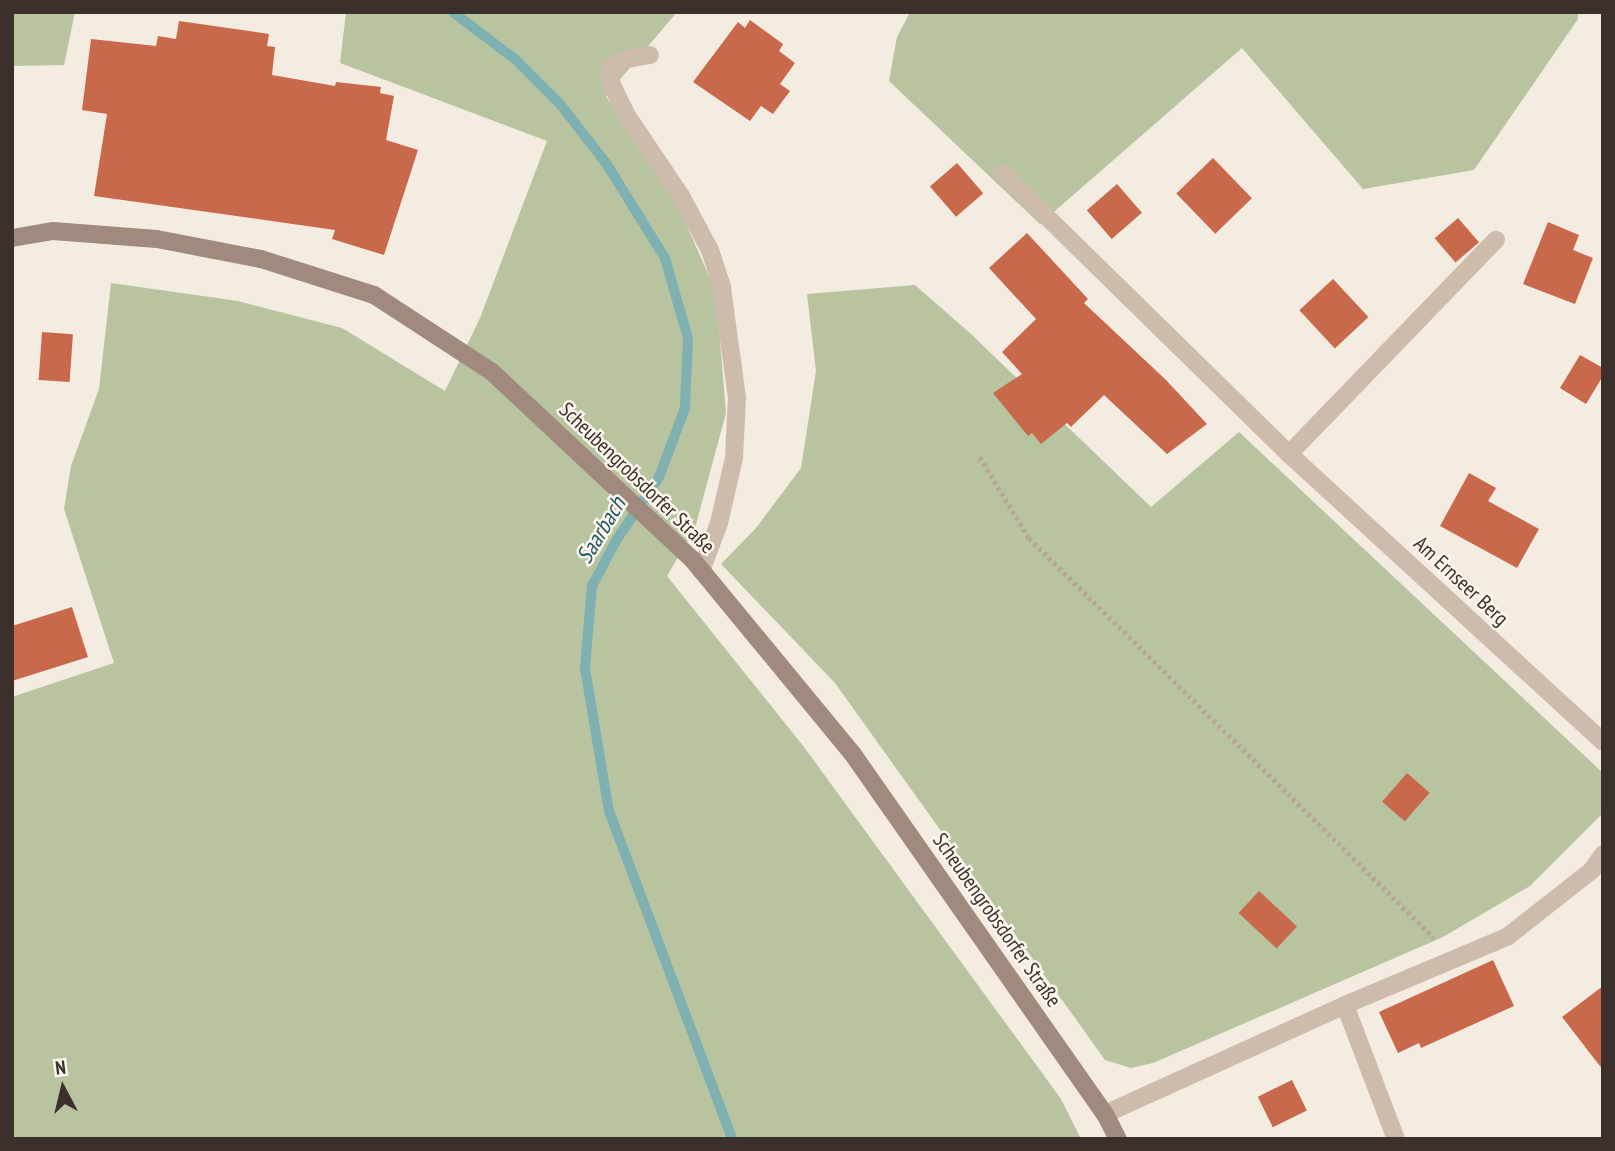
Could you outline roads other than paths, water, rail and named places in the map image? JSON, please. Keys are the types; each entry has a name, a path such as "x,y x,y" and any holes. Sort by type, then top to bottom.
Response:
{"main road":[{"name":"Scheubengrobsdorfer Straße","path":"12,238 53,231 157,240 261,259 374,295 492,372 696,565 852,753 1105,1114 1118,1139"}],"street":[{"path":"650,55 623,60 611,67 610,80 626,114 681,197 710,250 722,288 737,397 734,458 719,523 696,565"},
{"name":"Am Ernseer Berg","path":"1002,173 1289,454 1603,742"},
{"path":"1289,454 1496,240"},
{"path":"1105,1114 1345,1005 1507,937 1592,870 1603,854"},
{"path":"1345,1005 1396,1139"}],"waterway":[{"name":"Saarbach","path":"453,12 516,60 560,104 606,163 665,258 688,338 685,408 659,477 617,539 592,586 585,668 609,811 732,1139"}]}
